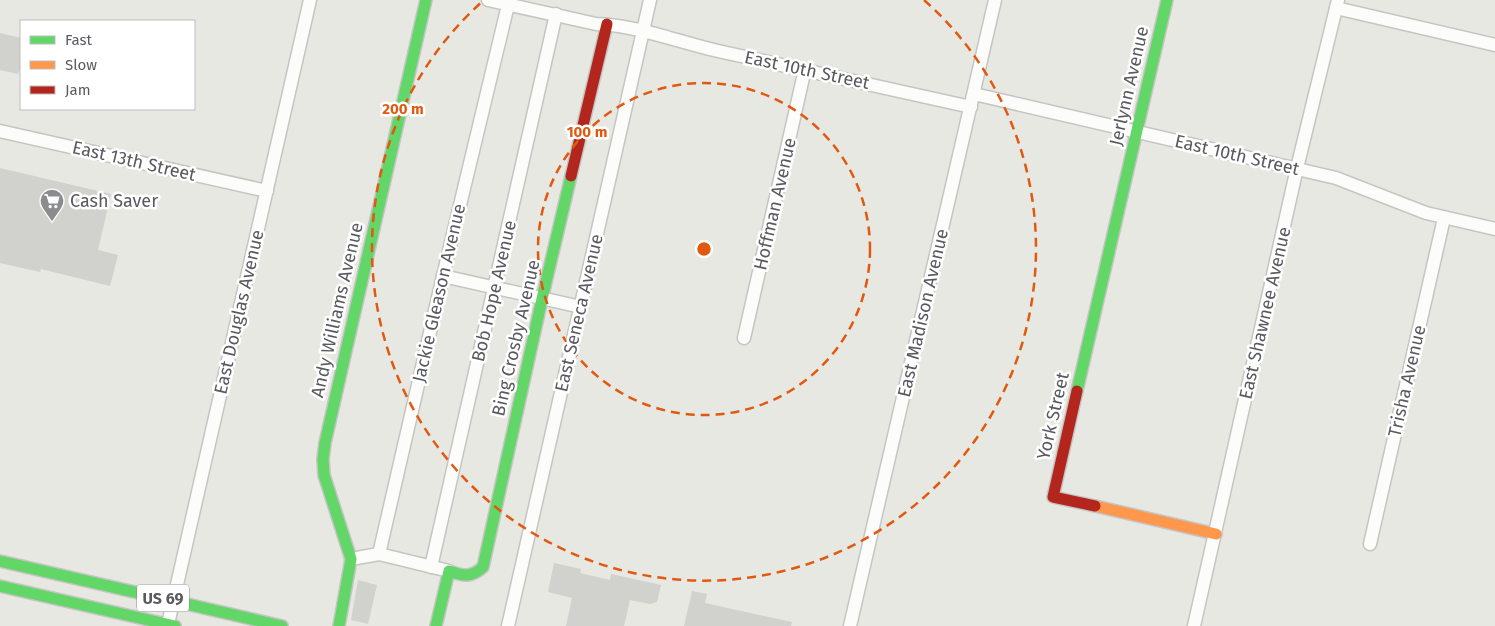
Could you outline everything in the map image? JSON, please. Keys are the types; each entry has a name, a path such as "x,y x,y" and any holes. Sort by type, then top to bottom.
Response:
{"street":[{"name":"East Douglas Avenue","path":"171,625 173,600 310,0"},
{"name":"East 10th Street","path":"488,0 596,24 607,24 644,32 718,51 971,107"},
{"name":"East Seneca Avenue","path":"508,626 650,0"},
{"name":"East Madison Avenue","path":"850,626 995,0"},
{"name":"Jerlynn Avenue","path":"1124,180 1166,0"},
{"name":"Andy Williams Avenue","path":"339,626 351,559 324,475 325,443 426,1"},
{"path":"1337,4 1495,45"},
{"name":"East Shawnee Avenue","path":"1194,626 1297,168 1337,4"},
{"name":"Jackie Gleason Avenue","path":"379,554 508,5"},
{"name":"Bob Hope Avenue","path":"431,567 556,14"},
{"name":"Bing Crosby Avenue","path":"449,571 469,577 475,576 483,567 542,299 607,24"},
{"name":"Hoffman Avenue","path":"744,338 805,69"},
{"name":"East 10th Street","path":"974,94 1336,178 1426,213 1495,229"},
{"name":"East 13th Street","path":"0,131 267,191"},
{"name":"York Street","path":"1124,180 1052,498 1216,534"},
{"name":"Trisha Avenue","path":"1370,544 1444,218"},
{"path":"443,276 581,307"},
{"path":"351,559 379,554 449,571 436,626"},
{"name":"US 69","path":"0,561 282,626"},
{"name":"US 69","path":"0,586 171,625"}],"building":[{"path":"0,33 20,38 20,71 18,74 0,70"},
{"name":"Cash Saver","path":"0,168 111,194 98,250 118,255 110,286 41,269 40,272 0,263"},
{"path":"554,563 581,569 580,573 610,580 611,574 661,585 657,602 650,604 630,600 624,626 566,626 572,598 548,592"},
{"path":"358,580 377,585 368,624 351,620"},
{"path":"692,591 707,594 705,603 792,622 791,626 684,626"}],"traffic: fast":[{"path":"339,626 351,559 324,475 325,443 426,0"},
{"path":"1077,391 1167,0"},
{"path":"436,626 449,571 467,575 475,573 483,567 571,176"},
{"path":"0,561 282,626"},
{"path":"0,586 175,626"}],"traffic: slow":[{"path":"1095,506 1216,534"}],"traffic: jam":[{"path":"571,176 607,24"},
{"path":"1077,391 1053,497 1095,506"}],"place":[{"name":"Cash Saver","path":"52,222"}]}
